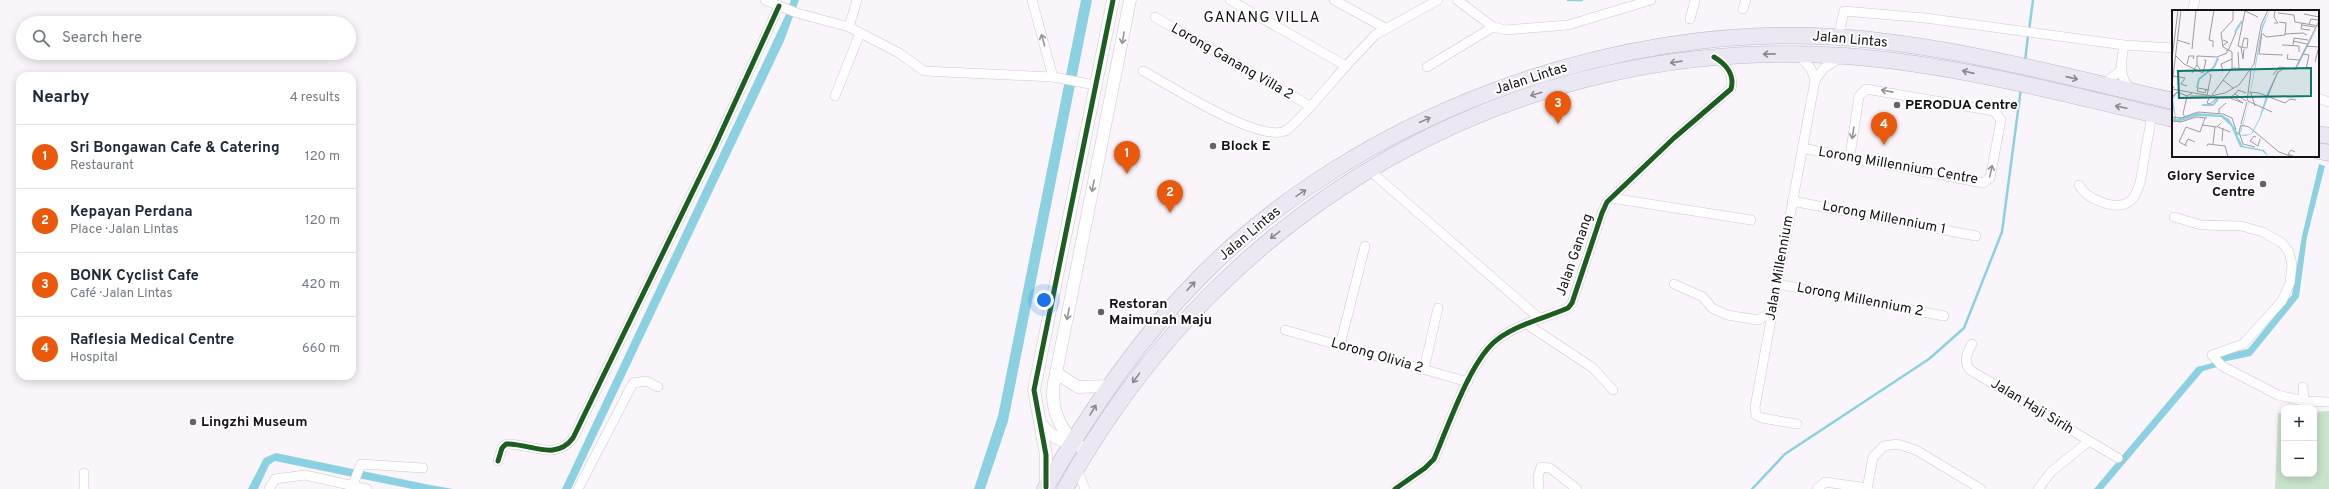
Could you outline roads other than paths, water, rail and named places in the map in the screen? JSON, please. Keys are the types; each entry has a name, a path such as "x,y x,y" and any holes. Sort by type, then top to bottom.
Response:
{"highway":[{"name":"Jalan Lintas","path":"1045,488 1110,386 1154,327 1202,275 1261,222 1360,154 1394,135 1453,107 1514,84 1620,54 1729,38 1787,35 1838,37 1910,45 2002,62 2172,101"},
{"name":"Jalan Lintas","path":"1065,489 1076,468 1124,394 1193,310 1230,274 1272,238 1368,169 1405,149 1466,120 1518,99 1569,84 1624,71 1714,57 1798,54 1844,56 1962,71 2172,119"},
{"path":"2319,134 2329,136"},
{"path":"1394,135 1402,140 1405,149"},
{"path":"2319,151 2329,153"}],"street":[{"path":"765,0 797,13 849,27 899,53 924,71 1053,77 1095,85"},
{"path":"849,27 857,0"},
{"path":"1032,0 1053,77"},
{"path":"1045,488 1046,455 1034,390 1036,372 1112,0"},
{"path":"1073,443 1062,428 1053,405 1056,374 1130,0"},
{"path":"1230,0 1346,66"},
{"path":"1334,0 1385,28"},
{"path":"1457,0 1494,27 1506,30 1568,26 1651,0"},
{"path":"1690,19 1695,0"},
{"path":"2192,10 2195,0"},
{"path":"1144,71 1238,123 1262,131 1279,132 1291,126 1368,41 1385,28 1435,1"},
{"path":"498,461 502,448 506,444 545,451 556,450 568,444 573,438 782,7"},
{"path":"1838,37 1844,11 1925,18 2124,45 2172,48"},
{"name":"Lorong Ganang Villa 2","path":"1155,17 1310,106"},
{"path":"1427,66 1494,27"},
{"path":"835,96 860,33"},
{"path":"2124,45 2121,70 2123,79 2134,92"},
{"path":"1798,54 1811,69 1815,80"},
{"name":"Jalan Ganang","path":"1395,489 1425,468 1434,459 1468,382 1483,355 1490,346 1510,332 1568,308 1572,303 1602,213 1611,198 1674,138 1729,92 1732,85 1731,75 1738,62 1746,55"},
{"path":"1815,80 1824,68 1844,56"},
{"path":"1714,57 1724,65 1731,75"},
{"path":"2098,85 2109,80 2121,70"},
{"name":"Jalan Millennium","path":"1797,424 1762,418 1755,411 1815,80"},
{"name":"Lorong Millennium Centre","path":"1802,148 1983,182 1990,178 2001,120 1994,111 1870,88 1862,91 1859,96 1850,156"},
{"path":"2319,98 2329,102"},
{"path":"2079,186 2083,193 2098,200 2122,204 2130,202 2137,192 2141,178 2152,114"},
{"path":"1368,169 1540,319"},
{"path":"1611,198 1751,220"},
{"name":"Lorong Millennium 1","path":"1792,201 1976,236"},
{"path":"2174,217 2201,225 2241,226 2263,232 2282,243 2289,252 2292,264 2290,283 2282,301 2243,344 2212,355 2222,366 2278,394 2304,401 2329,402"},
{"path":"1340,345 1365,246"},
{"path":"1674,284 1703,297 1712,308 1727,315 1758,320 1772,312"},
{"name":"Lorong Millennium 2","path":"1777,284 1944,316"},
{"path":"1424,369 1438,308"},
{"path":"1528,325 1592,368 1612,390"},
{"name":"Lorong Olivia 2","path":"1285,330 1468,382"},
{"name":"Jalan Haji Sirih","path":"1972,344 1966,354 1966,363 1970,370 2118,458"},
{"path":"1056,374 1078,388 1110,386"},
{"path":"578,489 633,383 646,381 658,387"},
{"path":"2303,387 2304,401"},
{"path":"1040,423 1048,432 1060,441 1073,443 1087,451"},
{"path":"2038,489 2051,472 2090,441"},
{"path":"1817,489 1825,482 1867,489 1873,457 1884,446 1897,444 1916,450 1981,489"},
{"path":"353,483 358,468 364,463 423,468"},
{"path":"1539,489 1539,471 1541,467 1545,466 1550,468 1577,489"},
{"path":"1076,468 1085,489"},
{"path":"84,473 84,489"},
{"path":"269,489 275,479 298,475 353,483 367,489"}],"water":[{"path":"791,0 799,0 784,41 571,489 562,489 786,14"},
{"path":"1081,0 1092,0 1008,421 985,489 974,489 998,416"},
{"path":"2319,164 2325,166 2307,237 2299,297 2251,356 2222,362 2217,367 2203,371 2103,489 2094,489 2197,367 2212,363 2218,356 2248,349 2292,295 2302,236"},
{"path":"276,453 453,489 412,489 275,461 269,465 258,489 248,489 264,458"}],"waterway":[{"path":"1568,0 1582,0"},
{"path":"2029,30 2033,0"},
{"path":"2025,62 2028,35"},
{"path":"1752,489 1785,454 1929,359 1964,328 2002,232 2021,88"}],"place":[{"name":"PERODUA Centre","path":"1897,105"},
{"name":"BONK Cyclist Cafe","path":"1558,124"},
{"name":"Raflesia Medical Centre","path":"1884,145"},
{"name":"Block E","path":"1213,146"},
{"name":"Sri Bongawan Cafe & Catering","path":"1127,174"},
{"name":"Glory Service Centre","path":"2263,184"},
{"name":"Kepayan Perdana","path":"1170,213"},
{"name":"Restoran Maimunah Maju","path":"1101,312"},
{"name":"Lingzhi Museum","path":"193,422"}],"district":[{"name":"GANANG VILLA","path":"1262,18"}]}
